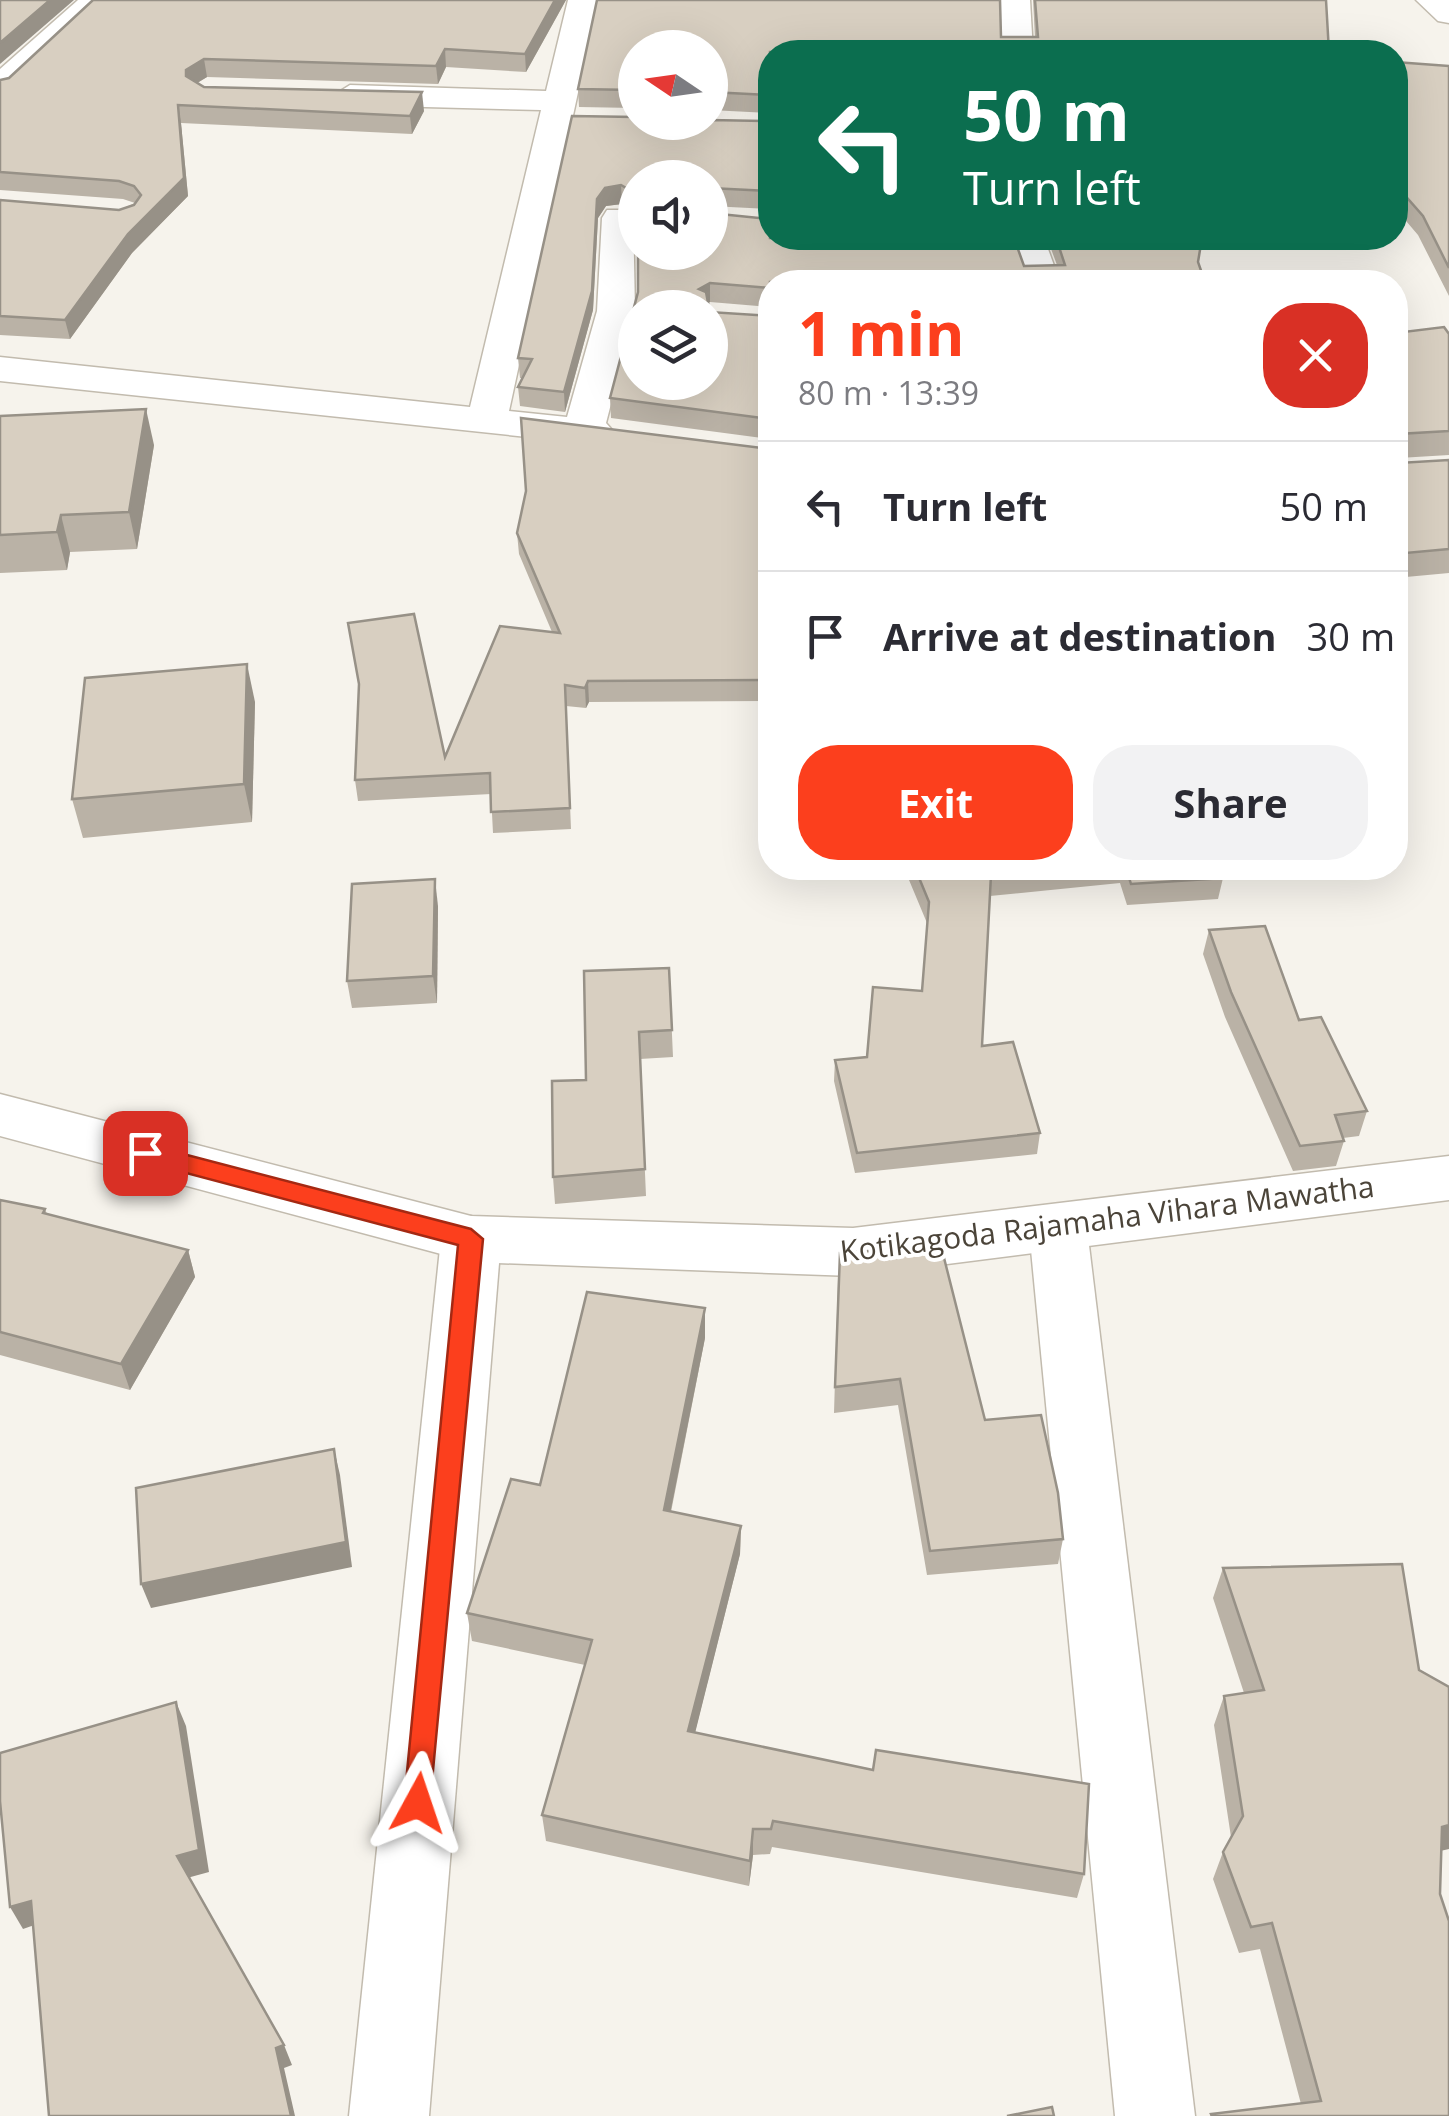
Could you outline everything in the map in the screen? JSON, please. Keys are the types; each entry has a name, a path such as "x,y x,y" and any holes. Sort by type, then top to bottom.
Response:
{"street":[{"path":"1,84 96,0"},
{"path":"583,0 558,111 588,217 618,292"},
{"path":"1015,0 1017,40"},
{"path":"1431,0 1449,14"},
{"path":"324,94 558,111 595,121"},
{"path":"487,418 588,217"},
{"path":"584,430 618,334"},
{"path":"0,369 487,418 640,438"},
{"name":"Kotikagoda Rajamaha Vihara Mawatha","path":"0,1116 471,1239 853,1252 1449,1178"},
{"path":"1058,1229 1155,2116"},
{"path":"389,2116 471,1239"}],"building":[{"path":"0,0 50,0 0,43"},
{"path":"93,0 555,0 525,54 445,49 436,66 204,59 186,70 186,76 204,87 422,92 410,116 178,105 184,178 128,234 65,320 0,316 0,200 119,210 134,205 141,195 134,186 119,181 0,172 0,80 9,78"},
{"path":"597,0 1000,0 1001,37 1038,37 1035,0 1326,0 1328,40 758,40 758,94 728,93 728,30 618,30 618,90 578,89"},
{"path":"1408,63 1449,66 1449,268 1423,216 1408,199"},
{"path":"572,116 618,117 618,140 728,140 728,120 758,121 758,190 728,189 728,160 618,160 618,186 605,188 597,199 592,291 564,392 518,387 532,359 518,358"},
{"path":"728,215 758,218 758,250 1018,250 1024,266 1065,265 1060,250 1200,250 1201,270 758,270 758,287 710,283 701,290 638,290 638,270 728,270"},
{"path":"728,313 758,315 758,417 625,400 728,400"},
{"path":"1444,327 1449,334 1449,431 1408,433 1408,331"},
{"path":"618,368 618,399 610,398"},
{"path":"146,409 129,512 61,515 57,532 0,535 0,416"},
{"path":"521,418 758,448 758,680 588,681 585,688 565,685 570,808 491,812 490,773 355,780 359,684 348,623 414,614 445,757 500,626 560,633 517,533 526,491"},
{"path":"1449,460 1449,549 1408,553 1408,462"},
{"path":"247,664 244,784 72,799 85,678"},
{"path":"435,879 433,976 347,981 352,884"},
{"path":"920,880 991,880 982,1046 1013,1042 1040,1133 857,1153 835,1060 867,1057 873,987 922,991 929,902"},
{"path":"1130,880 1192,880 1131,884"},
{"path":"1265,926 1299,1020 1321,1017 1367,1111 1335,1115 1344,1141 1300,1146 1231,992 1209,930"},
{"path":"669,968 672,1030 639,1032 645,1169 553,1177 552,1081 586,1080 584,971"},
{"path":"0,1200 188,1250 121,1364 0,1332"},
{"path":"941,1246 985,1420 1041,1415 1058,1493 1063,1539 930,1551 900,1379 835,1387 840,1253"},
{"path":"587,1292 705,1308 664,1510 741,1526 688,1731 873,1770 876,1750 1089,1784 1084,1874 773,1821 771,1829 753,1829 750,1861 542,1815 592,1640 467,1613 511,1479 540,1485"},
{"path":"334,1449 346,1542 141,1584 136,1488"},
{"path":"1402,1564 1419,1670 1449,1687 1449,1825 1442,1827 1440,1894 1449,1921 1449,2116 1212,2116 1321,2101 1272,1923 1251,1927 1223,1852 1243,1816 1224,1696 1264,1690 1223,1568"},
{"path":"176,1702 199,1850 177,1856 284,2045 276,2048 291,2116 49,2116 31,1901 10,1907 0,1801 0,1753"},
{"path":"1052,2107 1054,2116 1007,2116"}],"route":[{"path":"145,1153 471,1239 418,1803"}]}
